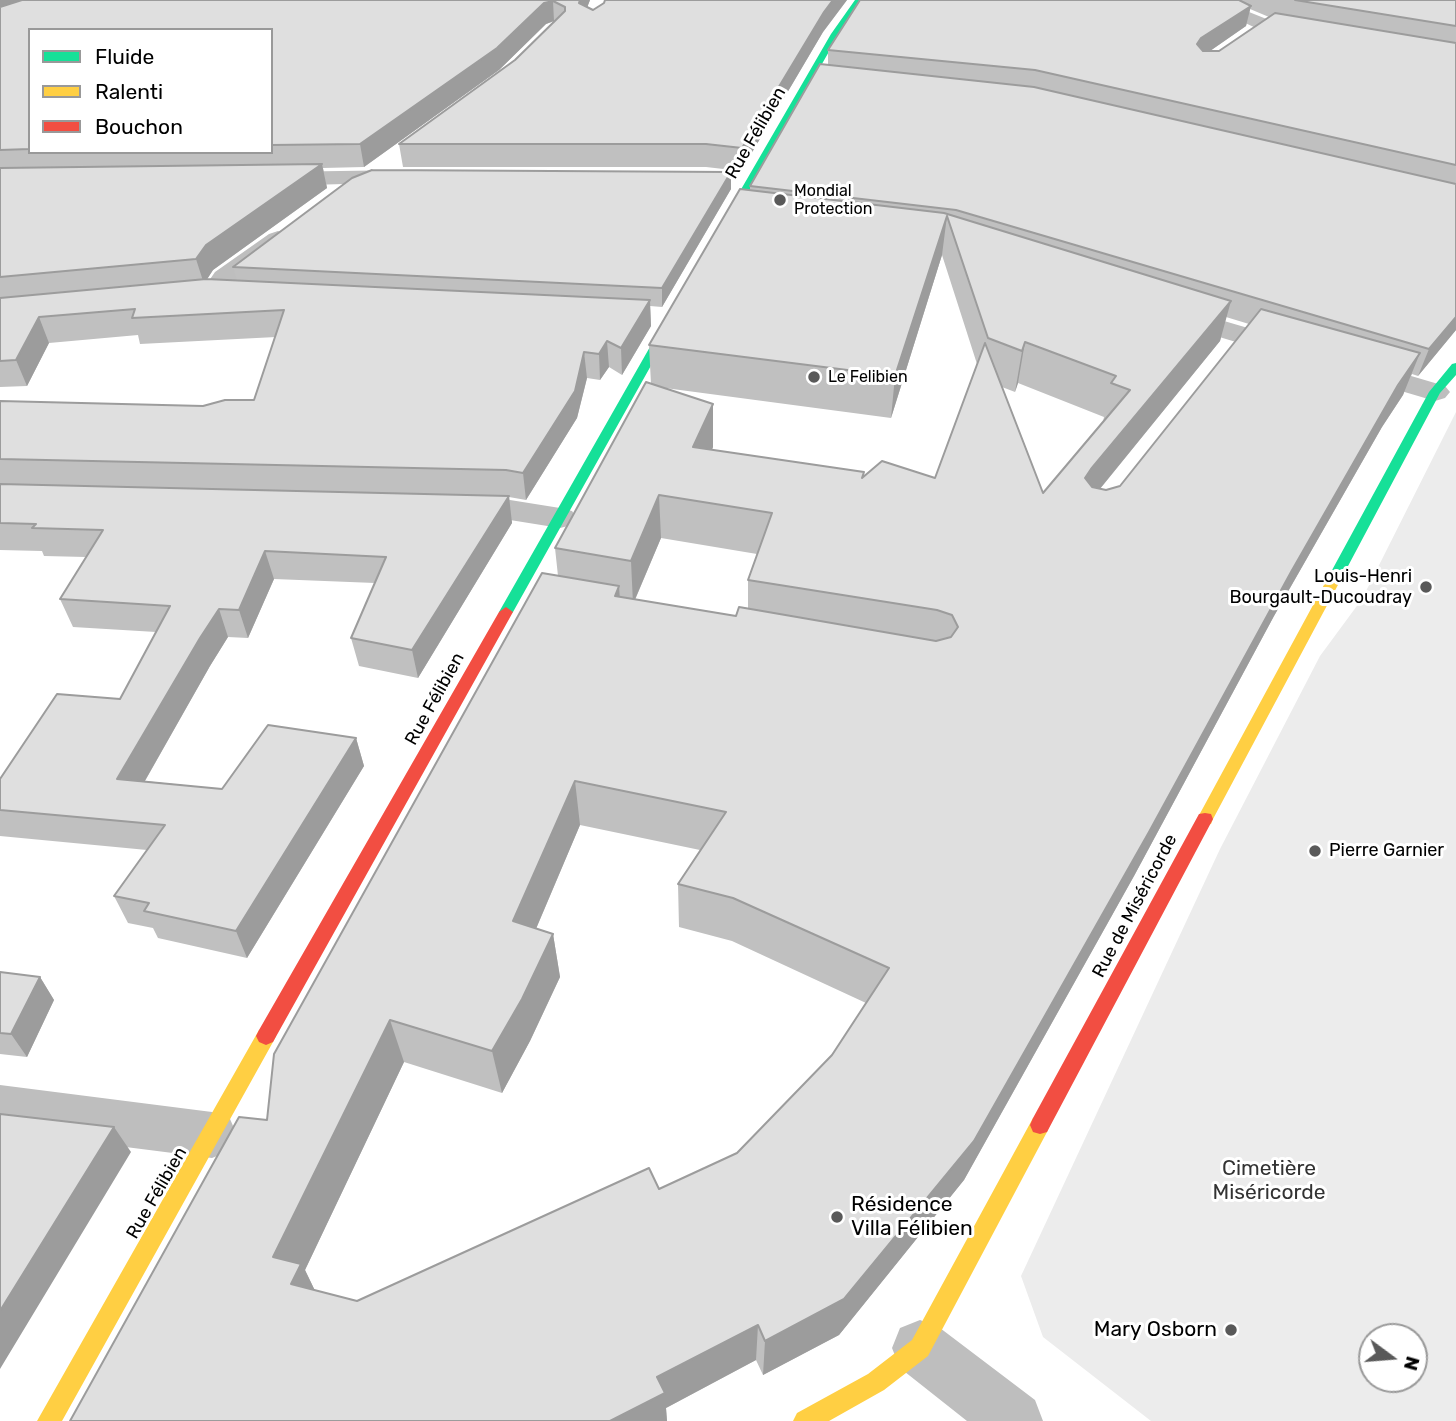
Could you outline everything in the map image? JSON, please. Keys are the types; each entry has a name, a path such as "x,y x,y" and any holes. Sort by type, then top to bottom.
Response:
{"street":[{"name":"Rue Félibien","path":"710,251 730,217 740,180 819,79 835,34 859,0"},
{"path":"1224,0 1229,8 1241,16 1265,25 1333,36"},
{"path":"1245,38 1265,25"},
{"path":"324,205 346,188 371,177 396,158"},
{"path":"247,180 425,177"},
{"path":"730,217 758,220"},
{"path":"248,295 202,295 302,221"},
{"name":"Rue Félibien","path":"49,1421 212,1135 530,601 559,517 678,307"},
{"path":"640,314 678,307"},
{"path":"1151,307 1233,346 1326,360 1436,393"},
{"name":"Rue de Miséricorde","path":"805,1421 876,1382 920,1348 1436,393 1456,367"},
{"path":"427,508 510,510 559,517"},
{"path":"0,1108 212,1135"},
{"path":"920,1348 1014,1421"}],"green space":[{"name":"Cimetière Miséricorde","path":"1456,412 1456,1421 1151,1421 1043,1337 1021,1276 1220,849 1320,656 1362,599"}],"building":[{"path":"22,0 580,0 579,3 593,10 605,0 833,0 742,148 706,144 399,144 515,60 565,11 565,7 553,1 544,3 497,48 360,144 273,145 273,28 28,28 28,149 0,150 0,7"},
{"path":"860,0 1239,0 1251,6 1201,38 1197,44 1203,51 1219,51 1275,13 1456,43 1456,165 1035,70 828,50"},
{"path":"1295,0 1456,0 1456,26"},
{"path":"820,64 1034,87 1456,184 1456,317 1429,349 956,210 750,186"},
{"path":"322,164 206,245 196,259 0,277 0,168"},
{"path":"372,170 731,172 662,288 233,267 352,178"},
{"path":"740,189 944,213 1231,301 1091,469 1085,478 1092,487 1106,490 1120,486 1261,309 1420,353 1398,385 1291,572 1149,832 974,1141 844,1299 765,1341 758,1325 657,1377 665,1393 610,1421 70,1421 239,1117 267,1120 274,1054 542,573 619,586 615,596 736,616 739,607 936,641 951,637 958,627 952,615 937,610 748,580 772,513 659,495 631,561 555,548 646,382 713,404 693,447 864,472 862,478 882,461 935,478 985,343 1043,493 1130,390 1111,383 1116,376 1025,342 1022,351 988,338 947,216 895,376 649,345","holes":["575,781 726,812 678,884 733,898 889,968 832,1055 737,1153 659,1189 649,1168 357,1301 291,1284 301,1264 273,1257 390,1020 492,1051 522,999 553,934 513,921"]},
{"path":"206,279 650,300 621,348 607,341 599,354 584,352 575,391 523,473 506,470 0,459 0,401 203,406 225,400 254,400 284,310 132,318 135,309 39,317 16,360 0,361 0,298"},
{"path":"0,484 509,496 412,650 351,638 386,557 265,551 239,610 219,609 200,638 117,779 222,789 268,725 356,738 236,931 144,911 149,903 114,896 165,825 0,810 0,779 57,694 120,699 170,606 60,599 103,530 32,528 36,524 0,523"},
{"path":"0,972 40,977 11,1034 0,1033"},
{"path":"0,1114 114,1127 0,1311"}],"traffic: fast":[{"path":"719,236 835,34 859,0"},
{"path":"506,612 675,312"},
{"path":"1332,583 1435,392 1456,367"}],"traffic: slow":[{"path":"1205,819 1332,583"},
{"path":"49,1421 266,1036"},
{"path":"805,1421 876,1382 920,1348 1040,1125"}],"traffic: jam":[{"path":"266,1036 506,612"},
{"path":"1040,1125 1205,819"}],"place":[{"name":"Mondial Protection","path":"780,200"},
{"name":"Le Felibien","path":"814,377"},
{"name":"Louis-Henri Bourgault-Ducoudray","path":"1426,587"},
{"name":"Pierre Garnier","path":"1315,851"},
{"name":"Résidence Villa Félibien","path":"837,1217"},
{"name":"Mary Osborn","path":"1231,1330"}]}
